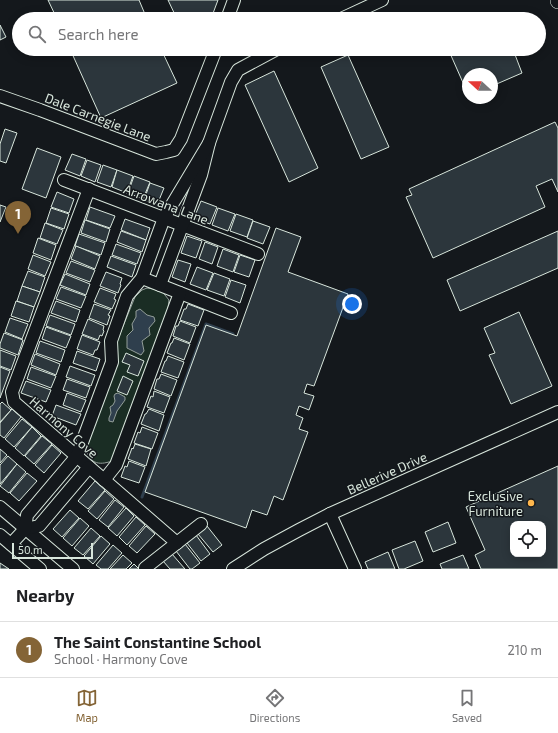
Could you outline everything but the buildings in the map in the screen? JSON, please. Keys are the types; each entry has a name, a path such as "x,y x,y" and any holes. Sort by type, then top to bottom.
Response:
{"street":[{"path":"230,12 234,0"},
{"path":"355,12 382,0"},
{"name":"Dale Carnegie Lane","path":"0,96 156,154 174,150 181,138 213,56"},
{"path":"160,286 201,175 209,143 231,82 238,70 264,56"},
{"path":"11,544 25,528 27,515 77,456 112,362 111,341 127,296 142,278 164,218 209,143"},
{"name":"Arrowana Lane","path":"64,180 258,254"},
{"name":"Harmony Cove","path":"89,189 12,392 14,402 177,543"},
{"path":"142,278 231,313"},
{"path":"104,480 116,465 180,293"},
{"name":"Bellerive Drive","path":"233,569 264,549 330,514 558,412"},
{"path":"25,528 39,526 89,467"},
{"path":"0,507 73,569"},
{"path":"330,514 355,569"},
{"path":"145,568 201,524"},
{"path":"0,535 40,569"}],"green space":[{"path":"147,288 161,290 169,300 168,308 112,461 98,463 89,457 86,448 117,362 117,341 135,297 142,290"}],"water":[{"path":"140,309 147,315 154,317 155,321 149,328 150,335 142,341 144,351 141,355 127,348 127,336 133,330 132,324 136,317 136,311"},
{"path":"118,393 125,397 125,400 117,411 113,422 109,421 111,413 110,407 115,401 115,394"}],"waterway":[{"path":"142,497 206,324 233,334"}],"place":[{"name":"The Saint Constantine School","path":"18,234"},
{"name":"Exclusive Furniture","path":"531,503"}]}
